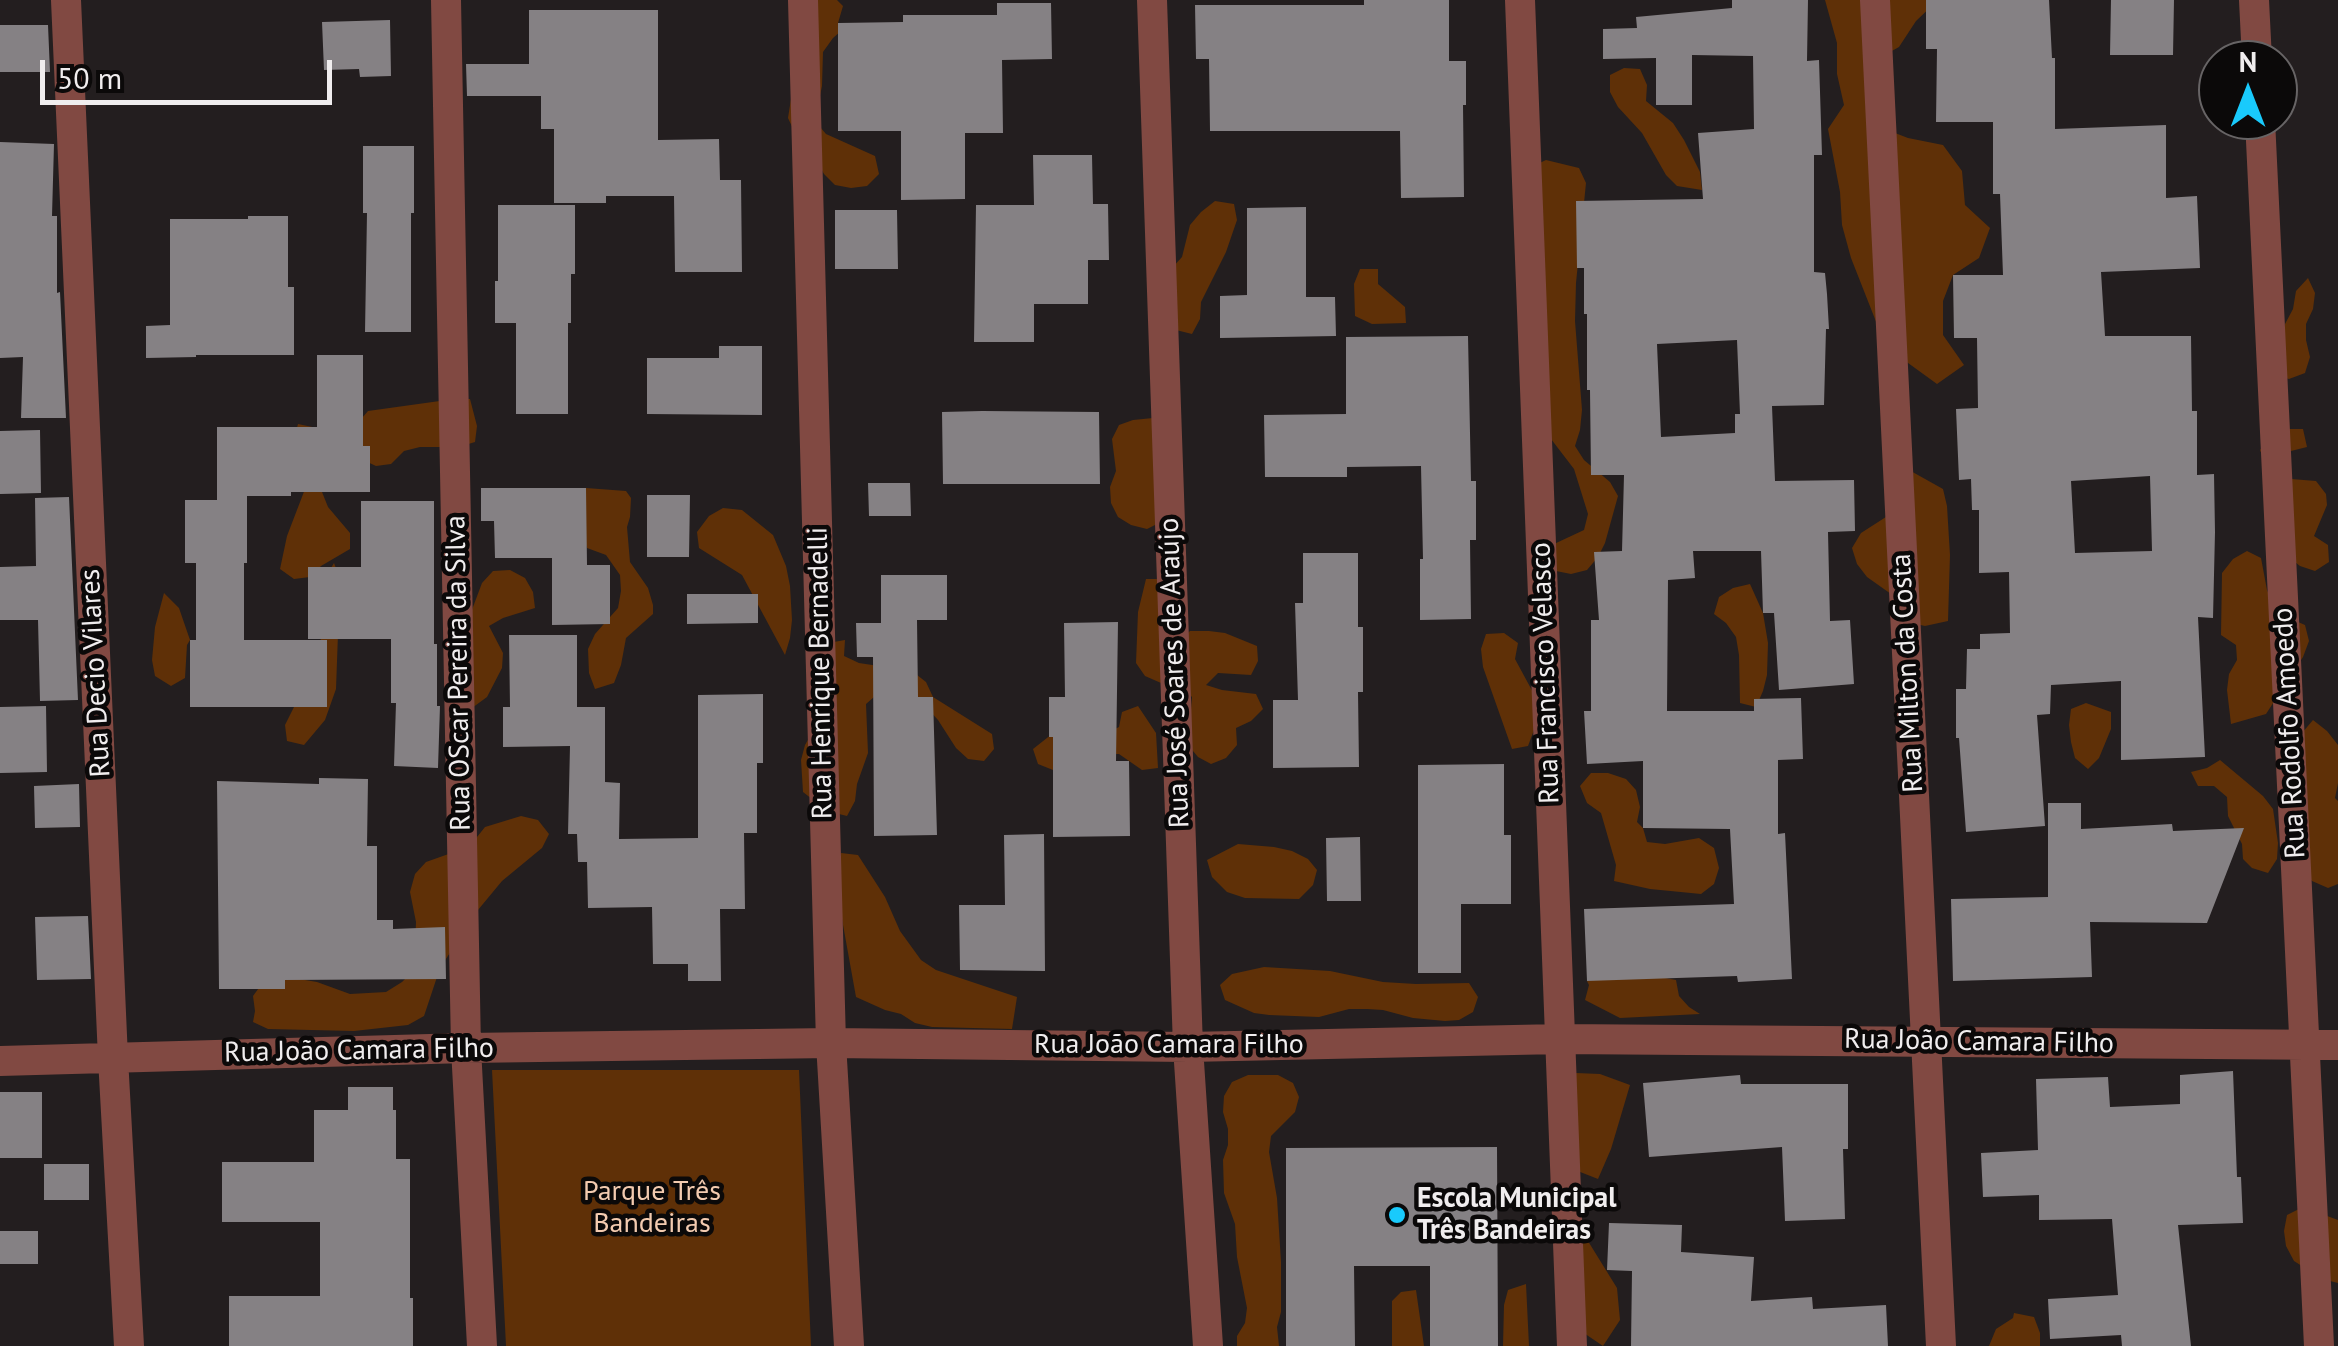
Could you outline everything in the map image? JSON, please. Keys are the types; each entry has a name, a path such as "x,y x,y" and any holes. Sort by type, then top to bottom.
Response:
{"street":[{"name":"Rua Decio Vilares","path":"66,0 129,1346"},
{"name":"Rua OScar Pereira da Silva","path":"446,0 466,1048 482,1346"},
{"name":"Rua Henrique Bernadelli","path":"803,0 830,1043 849,1346"},
{"name":"Rua José Soares de Araújo","path":"1152,0 1188,1047 1208,1346"},
{"name":"Rua Francisco Velasco","path":"1520,0 1572,1346"},
{"name":"Rua Milton da Costa","path":"1875,0 1942,1346"},
{"path":"2254,0 2256,40"},
{"name":"Rua Rodolfo Amoedo","path":"2261,140 2319,1346"},
{"name":"Rua João Camara Filho","path":"0,1060 830,1043 1188,1047 1560,1039 2338,1045"}],"green space":[{"path":"794,0 837,0 843,6 838,23 841,31 823,52 815,121 826,134 875,156 879,174 867,186 835,185 788,118 793,86"},
{"path":"1825,0 1938,0 1916,21 1899,47 1872,62 1877,126 1943,145 1962,171 1965,205 1990,228 1979,258 1953,275 1943,301 1943,335 1964,365 1937,384 1886,347 1851,258 1842,225 1828,129 1844,105 1837,74 1837,43"},
{"path":"1624,68 1640,69 1647,85 1646,101 1673,123 1684,140 1700,172 1702,190 1677,186 1666,175 1642,133 1618,107 1610,92 1610,75"},
{"path":"1546,160 1579,168 1586,183 1576,283 1582,410 1575,446 1584,460 1610,482 1618,496 1598,557 1587,570 1571,574 1556,571 1554,544 1584,530 1588,514 1574,469 1551,439 1531,167"},
{"path":"1215,201 1234,204 1237,220 1201,302 1200,319 1192,334 1176,330 1171,269 1182,257 1190,225"},
{"path":"1360,269 1378,269 1378,284 1405,307 1406,323 1372,324 1355,316 1354,284"},
{"path":"2308,278 2315,293 2306,324 2310,357 2305,373 2289,379 2278,376 2285,324 2296,291"},
{"path":"470,399 477,426 475,442 404,451 391,464 376,466 361,459 356,425 368,411"},
{"path":"1153,418 1161,522 1147,529 1118,517 1111,503 1110,487 1116,471 1112,439 1119,425"},
{"path":"298,424 317,428 322,492 328,507 350,533 350,549 310,577 294,579 280,569 287,536 305,489 294,439"},
{"path":"2286,429 2303,429 2307,447 2291,451 2279,478 2316,481 2326,494 2327,505 2314,536 2328,545 2329,562 2315,571 2286,555 2271,479 2260,450 2270,436"},
{"path":"1909,470 1943,489 1947,506 1948,621 1925,626 1907,622 1891,594 1867,577 1857,564 1852,548 1861,533 1889,515"},
{"path":"586,488 626,491 631,498 627,527 630,562 648,588 653,605 653,614 626,638 614,683 595,689 589,673 588,649 595,634 618,608 621,591 620,575 606,555 587,548 574,502"},
{"path":"723,508 742,510 773,535 790,586 792,620 785,655 742,575 699,548 697,532 709,516"},
{"path":"2247,551 2261,558 2274,607 2305,625 2309,641 2266,714 2231,724 2227,690 2229,674 2237,660 2236,645 2221,635 2222,573 2233,559"},
{"path":"334,563 340,579 336,689 325,720 304,745 287,741 285,725 320,644 325,578"},
{"path":"510,570 525,578 533,592 535,608 489,626 503,653 502,668 487,697 472,708 470,615 482,583 493,571"},
{"path":"1146,579 1164,579 1179,641 1190,631 1209,631 1257,646 1258,661 1251,675 1218,673 1206,685 1256,694 1263,709 1236,728 1237,745 1226,758 1211,764 1188,745 1192,697 1181,686 1145,676 1136,663 1138,612"},
{"path":"1750,584 1763,613 1768,643 1767,675 1756,707 1740,703 1736,637 1714,614 1719,597"},
{"path":"164,593 179,608 190,640 185,678 171,686 155,676 152,660"},
{"path":"1504,633 1518,643 1515,659 1535,696 1534,730 1528,746 1512,749 1483,667 1481,649 1486,634"},
{"path":"845,640 844,656 859,663 912,671 926,682 933,697 992,734 994,749 984,761 968,759 927,708 874,697 866,704 868,753 847,816 817,803 803,792 801,760 813,731 828,643"},
{"path":"2086,703 2111,712 2111,729 2099,758 2088,769 2075,758 2069,725 2071,709"},
{"path":"1138,706 1156,733 1158,768 1142,770 1119,754 1084,754 1053,770 1038,764 1033,749 1052,734 1103,735 1119,727 1122,712"},
{"path":"2313,720 2338,745 2338,884 2328,888 2312,881 2300,868 2302,733"},
{"path":"2220,760 2273,809 2277,859 2268,873 2252,868 2243,859 2242,844 2228,816 2227,797 2214,786 2198,786 2191,772"},
{"path":"1591,773 1626,779 1636,790 1640,807 1637,822 1647,842 1665,844 1699,838 1714,848 1719,868 1714,884 1701,894 1614,881 1616,865 1601,813 1587,803 1580,786"},
{"path":"521,816 538,820 549,834 542,848 502,881 478,910 440,968 424,1016 408,1025 354,1031 268,1029 253,1022 253,996 264,981 299,979 350,994 386,992 402,982 414,970 416,922 410,892 415,874 426,862 473,842 485,827"},
{"path":"1238,844 1274,847 1308,859 1317,870 1313,885 1299,899 1245,898 1227,892 1212,877 1207,860"},
{"path":"841,853 858,855 885,897 900,931 921,960 936,970 1017,997 1012,1029 932,1027 856,997 836,886"},
{"path":"1264,967 1330,971 1383,982 1469,983 1478,997 1473,1012 1459,1020 1445,1021 1367,1009 1319,1017 1269,1015 1225,1000 1220,985 1232,974"},
{"path":"1660,977 1676,980 1679,996 1700,1014 1620,1018 1585,1000 1587,981"},
{"name":"Parque Três Bandeiras","path":"492,1070 799,1070 811,1346 506,1346"},
{"path":"1576,1073 1600,1074 1630,1085 1598,1179 1570,1168"},
{"path":"1248,1075 1278,1075 1293,1083 1299,1097 1295,1112 1271,1136 1269,1152 1281,1262 1279,1346 1237,1346 1247,1308 1235,1224 1224,1193 1223,1160 1228,1129 1223,1112 1224,1096 1232,1082"},
{"path":"2303,1207 2338,1220 2338,1283 2322,1279 2294,1261 2286,1246 2287,1215"},
{"path":"1583,1233 1617,1288 1620,1320 1603,1346 1575,1327"},
{"path":"1526,1284 1529,1346 1503,1346 1508,1290"},
{"path":"1416,1290 1424,1346 1392,1346 1392,1301 1401,1292"},
{"path":"2014,1313 2034,1317 2040,1346 1989,1346 1996,1329 2013,1318"}],"building":[{"path":"1364,0 1449,0 1449,61 1466,61 1464,197 1401,198 1400,131 1210,131 1209,59 1196,59 1195,5 1364,5"},
{"path":"1732,0 1808,0 1807,61 1819,60 1822,155 1814,155 1814,272 1825,273 1827,294 1824,405 1772,406 1775,481 1854,480 1855,531 1828,532 1830,621 1850,620 1854,684 1779,690 1774,613 1763,613 1761,551 1693,551 1695,578 1668,580 1667,711 1754,711 1754,699 1801,698 1803,759 1778,760 1778,834 1785,833 1792,979 1738,982 1737,976 1587,981 1584,909 1734,904 1730,829 1643,828 1643,761 1587,764 1584,711 1591,711 1591,620 1599,620 1594,552 1622,551 1624,475 1591,475 1587,314 1584,268 1577,268 1576,201 1703,199 1698,133 1754,129 1753,56 1692,55 1692,105 1656,105 1656,58 1603,59 1603,29 1637,28 1636,17 1732,8","holes":["1737,340 1740,414 1735,414 1735,433 1661,437 1657,344"]},
{"path":"1926,0 2049,0 2055,58 2055,129 2166,125 2166,198 2197,196 2200,268 2101,272 2105,336 2191,336 2197,475 2214,474 2213,618 2198,617 2205,757 2121,760 2121,681 2051,685 2050,714 2037,715 2045,826 1966,832 1956,738 1956,689 1966,689 1967,649 1980,649 1980,634 2010,633 2009,572 1979,573 1979,510 1972,510 1971,479 1959,480 1956,409 1978,408 1977,338 1954,338 1953,275 2003,275 2000,194 1993,194 1993,122 1936,122 1937,49 1926,49","holes":["2150,476 2152,551 2075,553 2071,481"]},
{"path":"2111,0 2174,0 2173,55 2110,55"},
{"path":"997,3 1051,3 1052,59 1002,60 1003,133 965,133 965,199 901,200 901,131 838,131 838,23 903,22 903,15 997,15"},
{"path":"529,10 658,10 658,140 719,139 720,180 741,180 742,272 675,272 674,196 606,196 606,203 554,203 554,129 541,129 541,96 467,96 466,64 529,64"},
{"path":"390,20 391,76 360,77 359,69 324,70 322,22"},
{"path":"0,25 48,25 50,72 0,72"},
{"path":"0,142 54,144 52,216 57,216 57,293 60,292 66,418 21,418 23,357 0,358"},
{"path":"363,146 414,146 411,332 365,332 367,213 363,213"},
{"path":"1033,155 1092,155 1093,204 1108,204 1109,260 1088,260 1088,304 1034,304 1034,342 974,342 976,205 1034,205"},
{"path":"498,205 575,205 575,274 571,274 568,323 568,414 516,414 516,323 495,323"},
{"path":"1306,207 1306,297 1335,297 1336,336 1220,338 1220,296 1247,295 1247,208"},
{"path":"835,210 897,210 898,269 835,269"},
{"path":"288,216 288,287 294,287 294,355 146,358 146,326 170,325 170,219"},
{"path":"1468,336 1471,481 1476,481 1476,540 1470,540 1471,619 1420,620 1421,466 1347,467 1347,477 1265,477 1264,415 1346,414 1346,337"},
{"path":"719,346 762,346 762,415 647,414 647,358 719,358"},
{"path":"317,355 363,355 363,446 370,446 370,492 247,496 244,640 327,640 327,707 190,707 190,640 196,640 196,563 185,563 185,500 217,500 217,427 317,427"},
{"path":"942,412 1099,412 1100,484 943,484"},
{"path":"40,430 41,493 0,494 0,431"},
{"path":"868,483 910,483 911,516 869,516"},
{"path":"481,488 586,488 587,565 610,565 610,624 552,625 552,558 495,558 494,521 481,521"},
{"path":"647,495 690,495 689,557 647,557"},
{"path":"69,497 78,700 40,701 38,620 0,620 0,567 36,566 35,498"},
{"path":"361,501 434,501 438,768 394,766 396,703 391,703 391,639 308,639 308,567 361,567"},
{"path":"1303,553 1358,553 1358,627 1363,627 1363,692 1358,692 1359,767 1273,768 1273,700 1298,700 1295,603 1303,603"},
{"path":"881,575 947,575 947,620 917,620 918,697 933,697 937,835 874,836 873,657 857,657 856,623 881,623"},
{"path":"687,594 758,594 758,623 687,624"},
{"path":"1118,622 1116,761 1129,761 1130,836 1053,837 1049,697 1065,697 1064,623"},
{"path":"509,635 577,635 577,707 605,707 605,782 620,783 619,839 698,838 698,695 763,694 763,763 757,763 757,833 744,833 745,909 720,909 721,981 688,981 688,964 653,964 652,907 588,908 587,862 578,862 577,834 568,834 570,746 503,747 503,707 510,707"},
{"path":"46,706 47,772 0,773 0,707"},
{"path":"1504,764 1504,835 1511,835 1511,904 1461,904 1461,973 1418,973 1418,765"},
{"path":"319,778 368,779 367,846 377,846 377,920 393,920 393,929 445,927 446,979 285,980 285,989 219,989 217,781 319,784"},
{"path":"79,784 80,827 35,828 34,786"},
{"path":"2048,803 2081,803 2081,829 2172,824 2173,831 2244,828 2207,923 2090,922 2092,977 1953,981 1951,899 2048,897"},
{"path":"1044,834 1045,971 960,970 959,905 1005,905 1004,835"},
{"path":"1360,837 1361,901 1327,901 1326,838"},
{"path":"88,916 91,979 37,980 35,917"},
{"path":"2233,1071 2243,1223 2178,1225 2191,1346 2122,1346 2121,1335 2050,1339 2048,1299 2118,1295 2112,1219 2039,1220 2039,1195 1983,1197 1981,1153 2038,1150 2036,1079 2108,1077 2110,1107 2180,1104 2180,1075"},
{"path":"1740,1075 1741,1084 1848,1084 1848,1149 1843,1149 1845,1219 1785,1221 1782,1147 1649,1157 1643,1083"},
{"path":"348,1087 393,1087 396,1159 410,1159 413,1346 229,1346 229,1296 320,1296 320,1222 222,1222 222,1162 314,1162 314,1110 348,1110"},
{"path":"0,1092 42,1092 42,1158 0,1158"},
{"path":"1497,1147 1498,1346 1430,1346 1430,1266 1354,1266 1355,1346 1286,1346 1286,1148"},
{"path":"44,1164 89,1164 89,1200 44,1200"},
{"path":"1609,1223 1682,1225 1681,1252 1754,1257 1751,1301 1812,1297 1813,1309 1886,1305 1888,1346 1631,1346 1632,1271 1607,1270"},
{"path":"0,1231 38,1231 38,1264 0,1264"}],"place":[{"name":"Escola Municipal Três Bandeiras","path":"1397,1215"}]}
